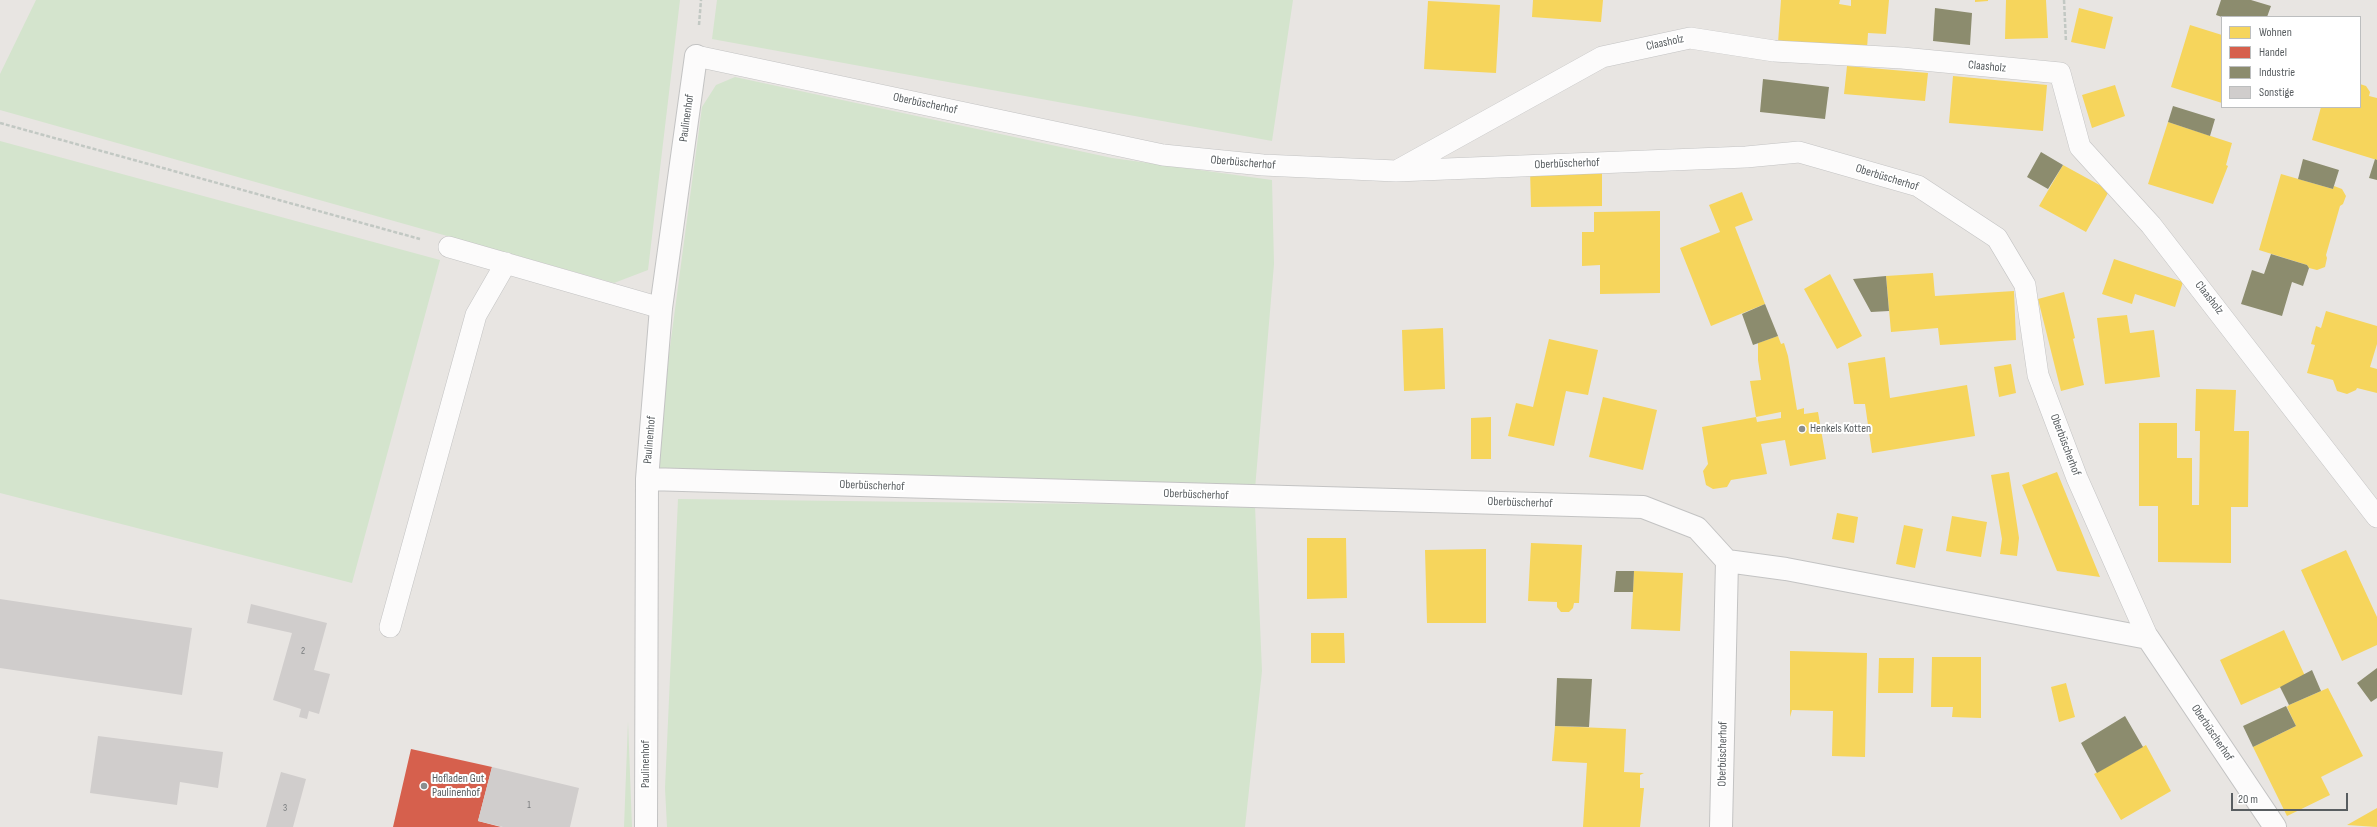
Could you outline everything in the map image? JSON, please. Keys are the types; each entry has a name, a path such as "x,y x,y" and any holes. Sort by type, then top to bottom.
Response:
{"street":[{"name":"Paulinenhof","path":"646,827 647,479 661,308 696,56"},
{"name":"Oberbüscherhof","path":"647,479 1643,507 1697,528 1727,561 1721,827"},
{"path":"1727,561 1794,571 2148,638"},
{"name":"Oberbüscherhof","path":"2148,638 2275,827"}],"lane":[{"name":"Claasholz","path":"1396,171 1602,56 1690,38 1774,51 1902,58 2060,74 2080,147 2151,225 2377,517"},
{"name":"Oberbüscherhof","path":"696,56 1163,155 1263,165 1396,171 1746,157 1799,152 1918,186 1997,238 2025,285 2038,374 2078,478 2148,638"},
{"path":"449,247 661,308"},
{"path":"390,627 476,315 506,263"}],"path":[{"path":"2060,74 2066,54 2064,0"},
{"path":"0,123 449,247"}],"green space":[{"path":"36,0 680,0 648,270 614,283 0,110 0,74"},
{"path":"717,0 1293,0 1272,141 712,39"},
{"path":"735,77 1112,158 1272,180 1274,264 1255,489 653,474 702,107 716,85"},
{"path":"0,141 440,260 352,583 0,493"},
{"path":"678,499 1255,506 1262,671 1245,827 667,827 665,788"},
{"path":"628,721 632,827 624,827"}],"building: Wohnen":[{"path":"1533,0 1603,0 1601,22 1532,17"},
{"path":"1781,0 1840,0 1839,4 1851,6 1851,0 1889,0 1886,34 1868,33 1867,49 1778,43"},
{"path":"1975,0 1988,0 1988,1 1975,2"},
{"path":"2006,0 2046,0 2048,38 2005,39"},
{"path":"1428,1 1500,5 1496,73 1424,69"},
{"path":"2079,8 2113,17 2105,49 2071,42"},
{"path":"2190,25 2221,35 2221,103 2171,87"},
{"path":"1847,66 1928,73 1925,101 1844,94"},
{"path":"1953,76 2047,85 2043,131 1949,123"},
{"path":"2361,84 2366,86 2370,92 2369,96 2377,98 2377,160 2312,140 2321,108 2361,108"},
{"path":"2115,85 2125,116 2092,128 2082,95"},
{"path":"2168,122 2232,143 2226,165 2228,166 2213,204 2148,184"},
{"path":"2063,165 2105,188 2108,193 2086,232 2039,206"},
{"path":"1530,169 1602,169 1602,206 1531,207"},
{"path":"2281,174 2333,189 2334,186 2342,189 2346,196 2343,204 2340,206 2326,255 2327,258 2325,267 2317,270 2309,268 2307,265 2259,250"},
{"path":"1742,192 1753,220 1735,227 1765,304 1711,326 1680,248 1720,232 1709,205"},
{"path":"1660,211 1660,293 1600,294 1600,265 1582,266 1582,232 1594,232 1594,212"},
{"path":"2114,259 2183,282 2175,307 2135,294 2132,304 2102,294"},
{"path":"1933,273 1935,296 2014,291 2016,340 1940,345 1938,328 1891,332 1886,276"},
{"path":"1830,274 1862,336 1837,349 1804,289"},
{"path":"2064,292 2084,385 2061,391 2038,299"},
{"path":"2326,311 2377,326 2377,344 2370,367 2377,369 2377,393 2357,388 2356,390 2347,394 2337,391 2333,380 2307,373 2315,345 2311,344 2316,326 2321,328"},
{"path":"2127,315 2130,333 2154,330 2160,377 2105,384 2097,318"},
{"path":"1443,328 1445,389 1404,391 1402,330"},
{"path":"1778,336 1781,344 1784,343 1788,356 1797,410 1804,408 1804,414 1818,412 1826,459 1790,466 1785,440 1761,444 1767,474 1731,480 1727,487 1713,489 1706,485 1703,471 1708,464 1702,427 1756,417 1750,381 1761,380 1758,360 1758,343","holes":["1781,412 1781,418 1757,422 1756,417"]},
{"path":"1549,339 1598,350 1588,395 1566,391 1554,446 1508,436 1516,403 1533,407"},
{"path":"1885,357 1890,398 1967,385 1975,436 1872,453 1865,404 1854,404 1848,363"},
{"path":"2011,364 2016,393 1999,397 1994,367"},
{"path":"2196,389 2236,390 2234,431 2249,431 2248,507 2231,507 2231,563 2158,562 2158,506 2139,506 2139,423 2177,423 2177,458 2192,458 2192,505 2199,505 2200,431 2195,431"},
{"path":"1603,397 1657,410 1643,470 1589,457"},
{"path":"1491,417 1491,459 1471,459 1471,418"},
{"path":"2009,472 2019,538 2017,556 2000,554 2002,539 1991,475"},
{"path":"2057,472 2100,577 2057,571 2022,485"},
{"path":"1837,513 1858,517 1854,543 1832,539"},
{"path":"1952,516 1987,522 1981,557 1946,551"},
{"path":"1904,525 1923,529 1915,568 1896,564"},
{"path":"1307,538 1346,538 1347,598 1307,599"},
{"path":"1531,543 1582,545 1579,603 1574,603 1573,608 1569,612 1561,612 1557,607 1557,602 1528,601"},
{"path":"1486,549 1486,623 1427,623 1425,550"},
{"path":"2346,550 2377,617 2377,645 2342,661 2301,570"},
{"path":"1634,571 1683,573 1680,631 1631,629"},
{"path":"2284,630 2305,676 2241,705 2220,660"},
{"path":"1311,633 1344,633 1345,663 1311,663"},
{"path":"1790,651 1867,653 1865,757 1832,756 1833,711 1792,710 1790,717"},
{"path":"1932,657 1981,657 1981,718 1952,717 1953,707 1931,707"},
{"path":"1879,658 1914,658 1913,693 1878,693"},
{"path":"2066,683 2075,717 2059,722 2051,687"},
{"path":"2328,688 2363,756 2321,777 2330,795 2287,816 2253,747 2296,726 2287,707 2289,705"},
{"path":"1555,726 1626,729 1624,772 1644,773 1640,775 1640,788 1644,788 1640,827 1583,827 1587,763 1552,761"},
{"path":"2146,745 2171,791 2121,820 2094,774"},
{"path":"2377,808 2377,827 2347,825"}],"building: Handel":[{"path":"411,749 492,767 478,821 501,827 393,827"}],"building: Industrie":[{"path":"2221,0 2251,0 2271,6 2267,16 2221,17 2216,15"},
{"path":"1935,8 1972,13 1970,45 1933,41"},
{"path":"1763,79 1829,87 1825,119 1760,112"},
{"path":"2173,106 2215,119 2210,136 2168,122"},
{"path":"2041,152 2063,165 2048,189 2027,177"},
{"path":"2303,159 2339,170 2333,189 2298,179"},
{"path":"2375,159 2377,160 2377,180 2369,178"},
{"path":"2271,254 2307,265 2309,268 2303,286 2292,282 2282,316 2241,304 2252,270 2264,274"},
{"path":"1886,276 1889,311 1871,312 1853,279"},
{"path":"1765,304 1778,336 1753,345 1742,314"},
{"path":"1616,571 1634,571 1633,592 1614,592"},
{"path":"2377,668 2377,698 2371,702 2357,683"},
{"path":"2312,670 2321,691 2289,705 2280,687"},
{"path":"1557,678 1592,679 1589,727 1555,726"},
{"path":"2286,706 2296,726 2253,747 2243,726"},
{"path":"2125,716 2143,747 2097,773 2081,743"}],"building: Sonstige":[{"path":"0,599 192,628 182,695 0,668"},
{"path":"251,604 327,623 314,670 330,674 319,714 309,711 307,719 299,717 301,709 273,700 292,633 247,623"},
{"path":"98,736 223,752 218,788 180,782 177,805 90,793"},
{"path":"492,767 579,788 570,827 503,827 478,821"},
{"path":"281,772 306,779 293,827 266,827"}],"place":[{"name":"Henkels Kotten","path":"1802,429"},
{"name":"Hofladen Gut Paulinenhof","path":"424,786"}]}
